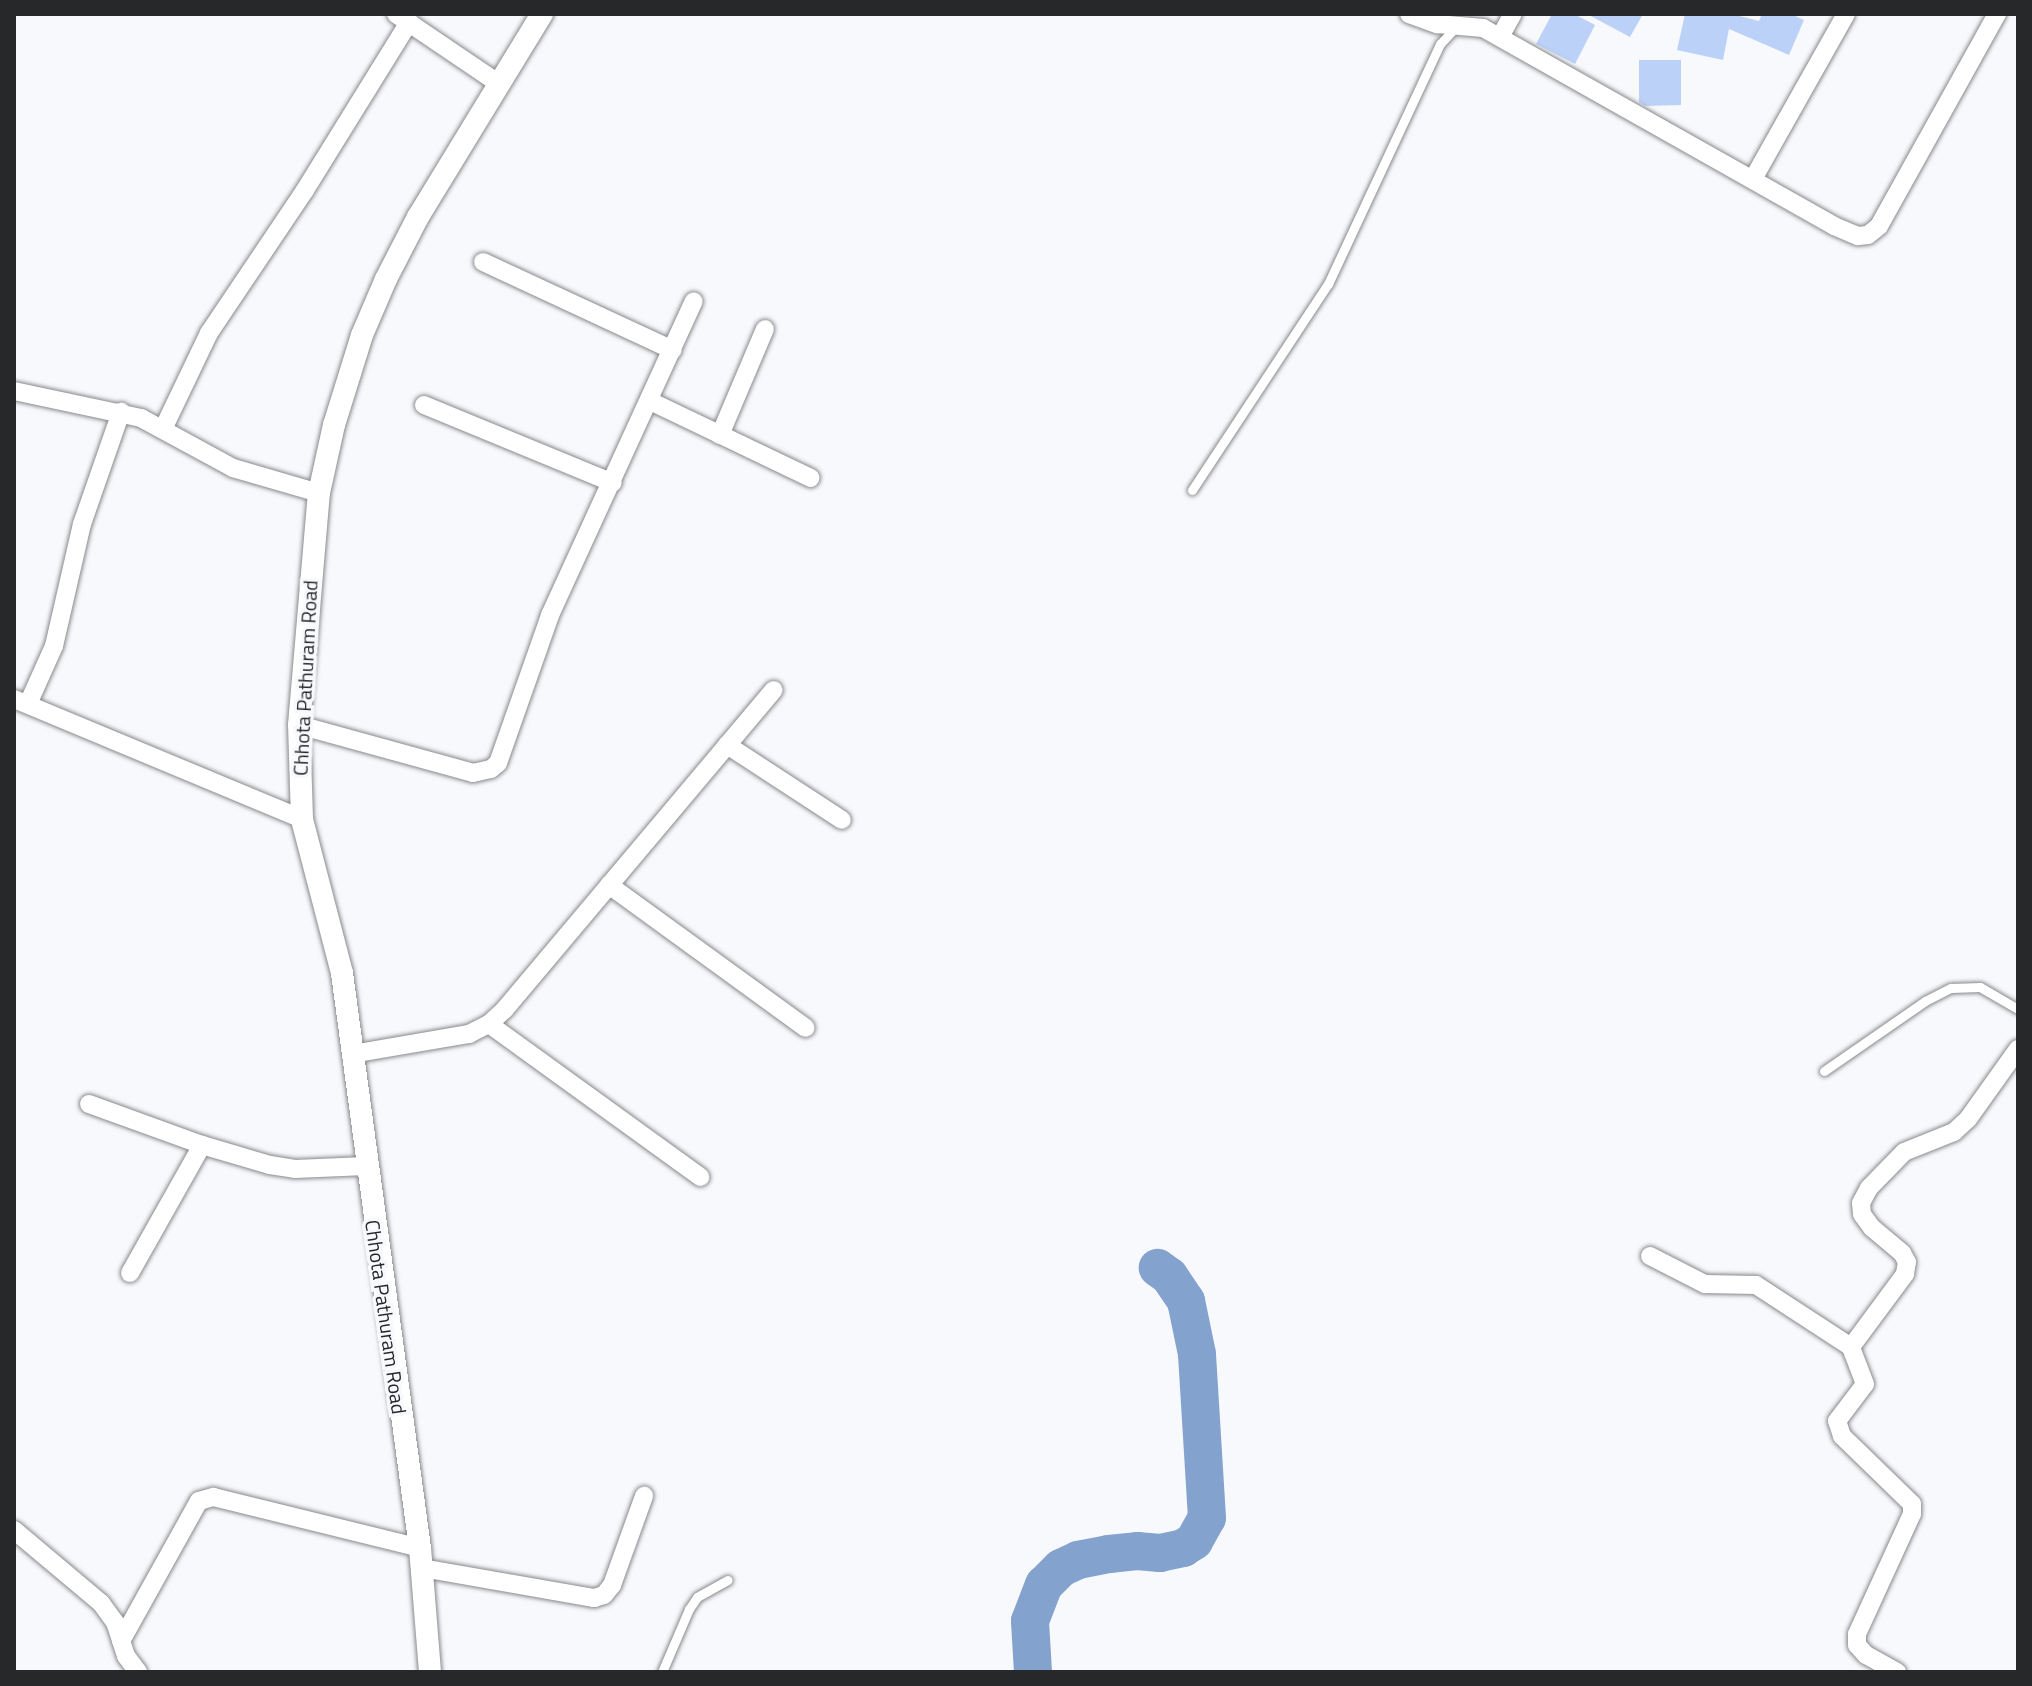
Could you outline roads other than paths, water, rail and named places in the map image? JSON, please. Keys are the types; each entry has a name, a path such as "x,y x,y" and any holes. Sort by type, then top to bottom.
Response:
{"street":[{"name":"Chhota Pathuram Road","path":"430,1672 421,1558 352,1054 332,925 302,819 299,725 319,493 339,410 362,335 386,279 498,83 542,14"},
{"path":"1409,14 1437,24 1463,19 1483,28 1834,226 1858,236 1868,235 1879,226 1997,14"},
{"path":"1500,37 1513,14"},
{"path":"1753,179 1846,14"},
{"path":"164,427 209,333 305,190 402,18 498,83"},
{"path":"483,262 673,350"},
{"path":"299,725 473,773 491,769 503,755 533,657 694,301"},
{"path":"720,435 765,329"},
{"path":"14,391 121,412 164,427 233,468 319,493"},
{"path":"650,401 811,478"},
{"path":"424,405 613,483"},
{"path":"121,412 82,524 54,646 21,702 302,819"},
{"path":"352,1054 469,1034 489,1024 774,690"},
{"path":"727,745 842,820"},
{"path":"609,885 806,1028"},
{"path":"489,1024 700,1177"},
{"path":"1851,1347 1905,1274 1907,1262 1902,1253 1872,1228 1862,1214 1861,1203 1869,1188 1904,1152 1961,1126 2018,1049"},
{"path":"89,1104 202,1145 295,1169 366,1166"},
{"path":"130,1273 202,1145"},
{"path":"1650,1256 1705,1284 1756,1285 1851,1347 1865,1384 1839,1415 1839,1431 1912,1504 1912,1514 1857,1634 1857,1645 1866,1655 1897,1672"},
{"path":"121,1641 189,1513 199,1501 213,1497 421,1558 594,1598 604,1595 612,1585 644,1496"},
{"path":"14,1530 101,1603 115,1622 121,1641 138,1672"}],"lane":[{"path":"1192,490 1328,284 1440,44 1463,19"},
{"path":"1824,1071 1925,1001 1951,988 1980,987 2018,1009"},
{"path":"662,1672 697,1597 728,1580"}],"waterway":[{"path":"1033,1672 1030,1621 1044,1585 1061,1568 1078,1560 1109,1554 1137,1551 1160,1553 1183,1548 1194,1541 1207,1518 1197,1354 1186,1301 1169,1276 1158,1268"}]}
